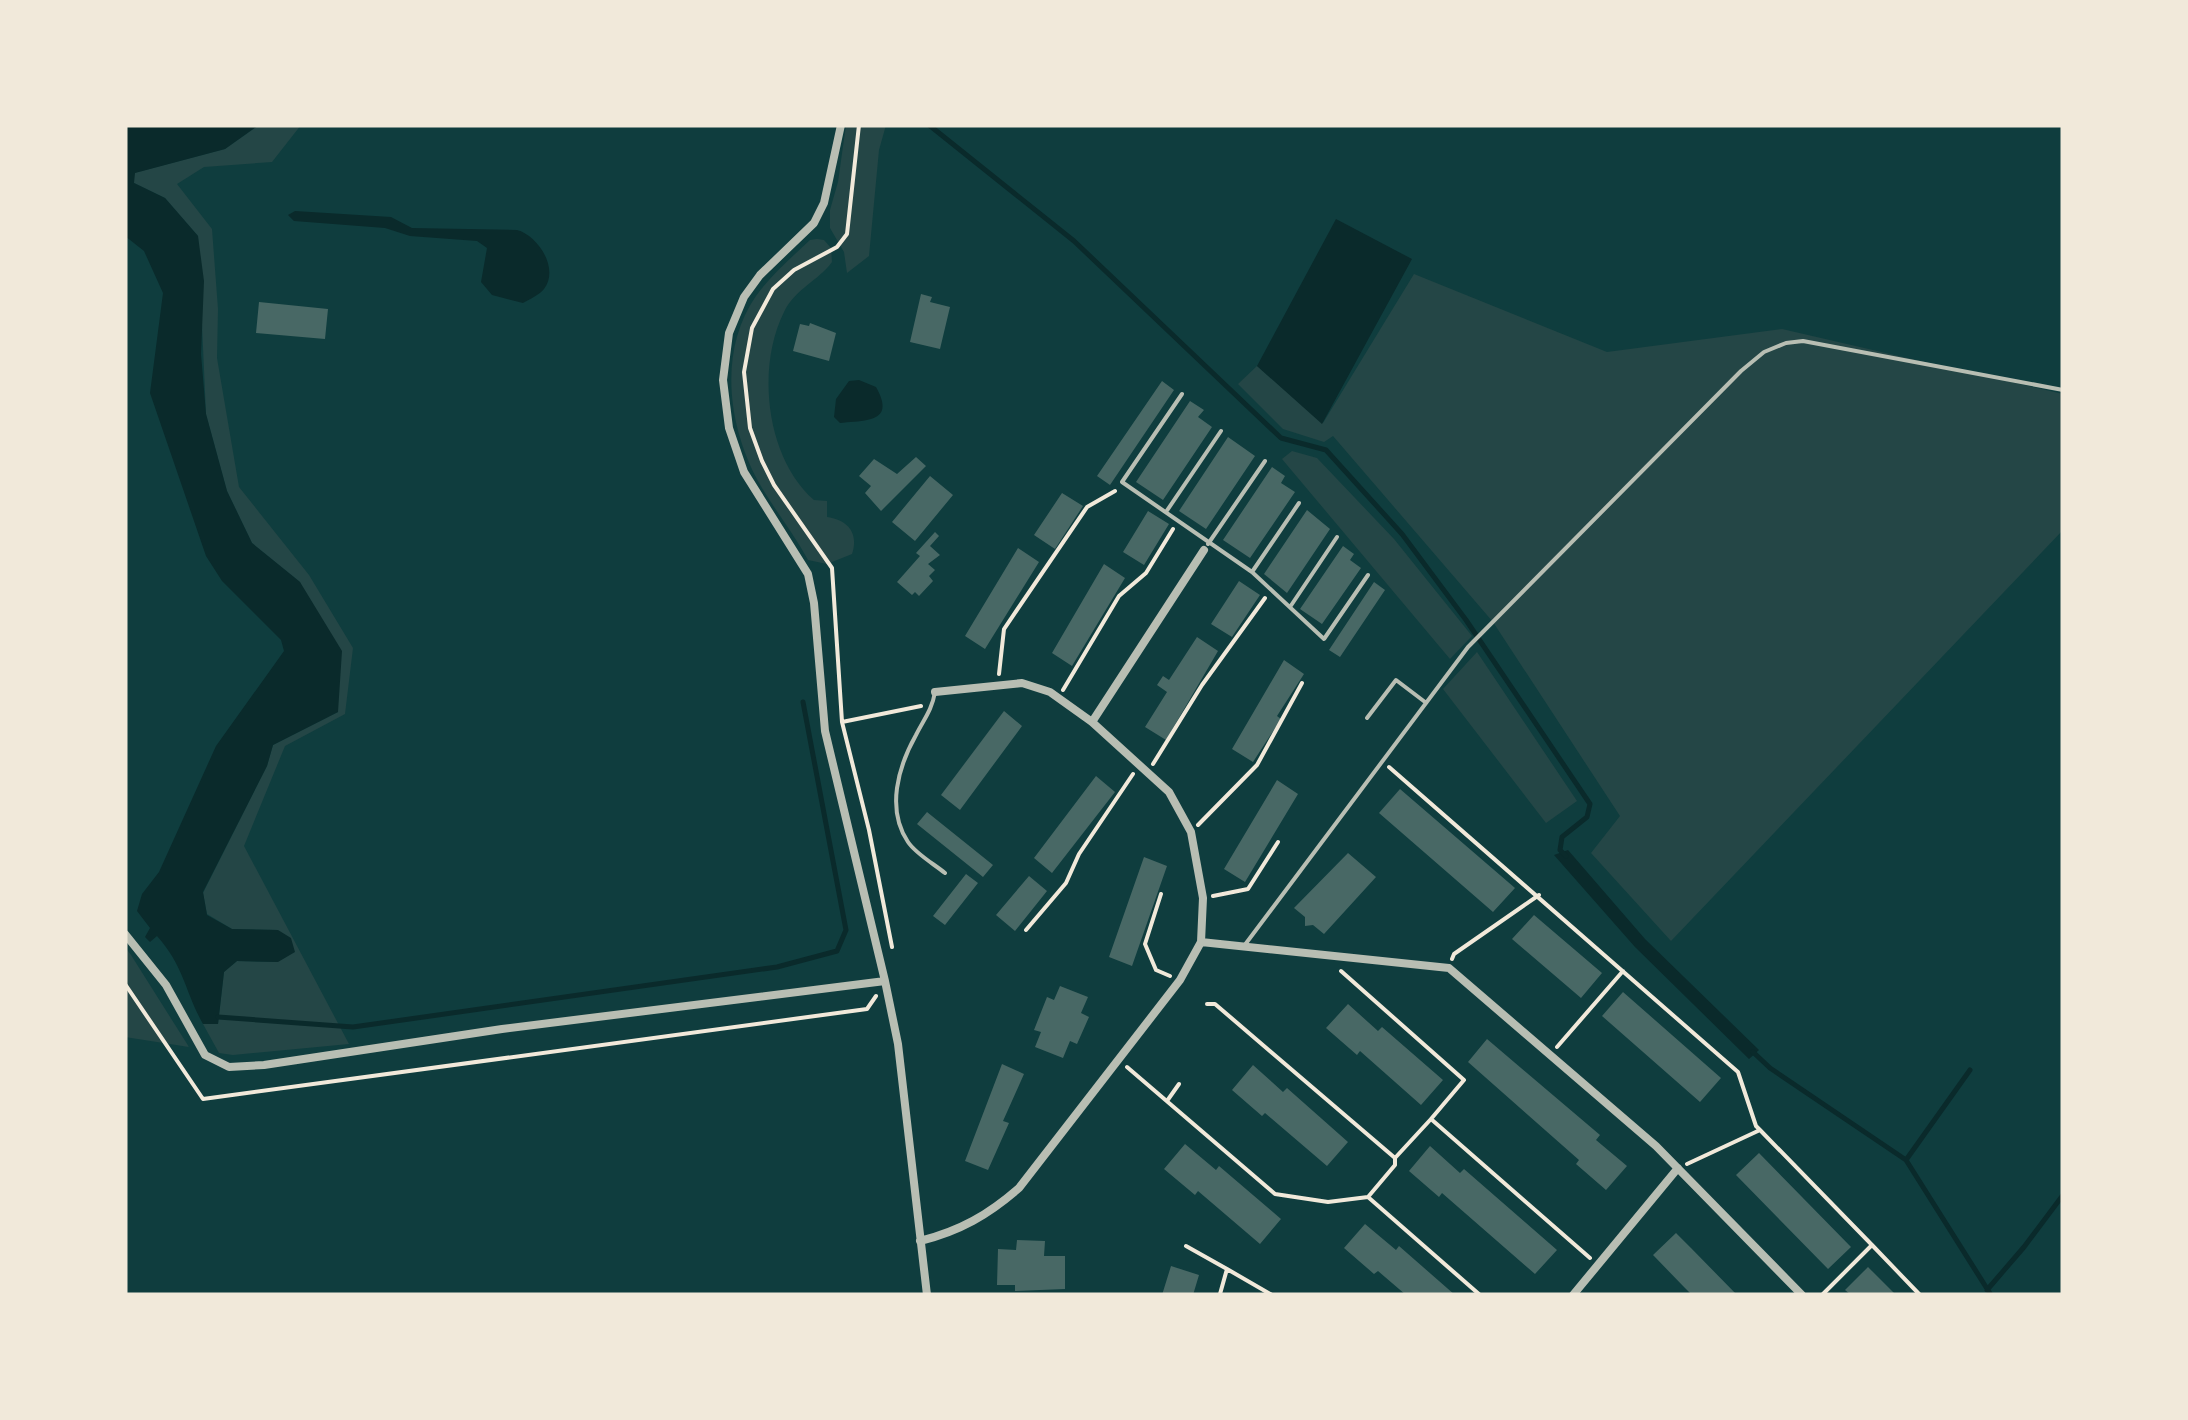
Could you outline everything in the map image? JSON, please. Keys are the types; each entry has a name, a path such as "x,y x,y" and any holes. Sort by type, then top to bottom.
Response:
{"street":[{"path":"840,125 824,203 814,223 760,275 744,297 729,333 723,380 728,428 744,472 808,574 814,603 824,731 886,980 898,1044 927,1295"},
{"path":"1092,722 1206,547"},
{"path":"920,1241 955,1232 991,1212 1019,1188 1180,980 1201,942 1203,898 1191,832 1169,792 1092,722 1059,697 1022,683 936,692"},
{"path":"125,934 166,985 205,1055 229,1067 264,1066 502,1029 886,980"},
{"path":"1201,942 1448,968 1678,1168 1802,1295"},
{"path":"1573,1295 1678,1168"}],"lane":[{"path":"1244,946 1468,647 1764,352 1804,341 2063,390"},
{"path":"1182,394 1122,482 1125,485 1178,521 1206,547 1252,572 1324,640 1368,574"},
{"path":"1166,512 1221,431"},
{"path":"1206,547 1264,461"},
{"path":"1252,572 1298,504"},
{"path":"1290,607 1337,537"},
{"path":"1367,718 1396,680 1426,702"},
{"path":"936,692 932,710 916,734 900,772 896,785 897,813 908,843 945,873"}],"path":[{"path":"832,250 847,234 859,125"},
{"path":"997,683 1004,629 1087,507 1125,485"},
{"path":"1059,697 1120,596 1146,573 1178,521"},
{"path":"1149,770 1270,590"},
{"path":"1191,832 1257,765 1302,683"},
{"path":"842,722 919,707 936,692"},
{"path":"1382,760 1738,1072 1756,1126 1920,1295"},
{"path":"1026,930 1066,883 1079,854 1140,763"},
{"path":"1203,898 1248,889 1278,842"},
{"path":"1160,894 1146,944 1156,970 1180,980"},
{"path":"1448,968 1454,954 1539,895"},
{"path":"1120,1060 1275,1194 1328,1202 1368,1197 1394,1165 1394,1158 1464,1080 1322,954"},
{"path":"1550,1054 1623,971"},
{"path":"125,984 203,1099 867,1009 886,980"},
{"path":"1207,1004 1215,1004 1394,1158"},
{"path":"1166,1101 1179,1084"},
{"path":"1431,1119 1598,1265"},
{"path":"1678,1168 1760,1130"},
{"path":"1368,1197 1480,1295"},
{"path":"1822,1295 1872,1245"},
{"path":"1186,1246 1272,1295"},
{"path":"1220,1294 1227,1269"}],"shaded area":[{"path":"125,125 259,125 225,149 135,173 134,183 165,198 198,236 204,281 201,354 206,414 227,491 252,543 300,582 342,651 338,712 273,745 267,766 203,892 207,915 232,929 278,930 291,938 295,952 278,962 237,961 224,972 218,1024 203,1024 173,958 157,936 150,942 145,937 150,928 137,911 142,894 159,872 216,746 284,651 281,640 222,581 206,556 150,393 163,293 144,251 125,236"},
{"path":"259,125 301,125 272,162 204,167 177,184 212,229 217,358 239,487 309,575 353,648 345,714 285,746 244,846 349,1044 233,1055 219,1053 203,1024 218,1024 224,972 237,961 277,962 278,930 232,929 207,914 203,893 267,766 273,745 338,712 300,582 252,543 227,491 206,414 198,236 165,198 134,183 134,173 225,149"},
{"path":"846,125 886,125 879,150 869,256 847,273 844,252 830,228"},
{"path":"295,211 391,217 412,228 517,230 539,245 548,262 548,281 542,291 523,303 492,295 481,282 487,248 477,241 294,221 288,215"},
{"path":"1336,219 1412,259 1322,424 1257,366"},
{"path":"817,239 831,248 832,262 794,297 784,312 775,334 769,385 770,411 785,461 814,500 827,501 827,517 846,524 853,534 852,554 827,564 808,560 758,481 740,436 731,388 736,340 756,296 796,253 810,240"},
{"path":"1414,274 1607,352 1782,329 2063,394 2063,530 1671,941 1591,853 1620,816 1493,622 1333,436 1324,442 1283,429 1238,384 1257,366 1323,423"},
{"path":"859,380 876,387 881,399 880,414 840,423 834,417 836,399 849,381"},
{"path":"1292,451 1317,458 1394,539 1472,636 1450,659 1282,459"},
{"path":"1477,652 1577,801 1546,823 1443,689"},
{"path":"1568,850 1645,939 1759,1050 1749,1059 1635,947 1554,855"},
{"path":"125,947 131,955 189,1047 125,1037"}],"building":[{"path":"921,294 932,297 930,302 950,307 940,349 910,342"},
{"path":"259,302 328,309 325,339 256,333"},
{"path":"810,323 836,333 829,361 793,351 800,324"},
{"path":"1162,381 1174,390 1110,485 1097,476"},
{"path":"1190,401 1204,410 1198,417 1212,427 1163,500 1136,482"},
{"path":"1228,437 1255,456 1206,529 1179,511"},
{"path":"916,457 926,466 881,511 865,493 871,486 859,476 874,459 897,474"},
{"path":"1272,467 1285,476 1281,483 1295,492 1250,558 1223,540"},
{"path":"930,476 953,495 915,541 892,522"},
{"path":"1062,493 1083,506 1055,549 1034,535"},
{"path":"1307,510 1330,529 1287,593 1264,574"},
{"path":"1148,511 1169,524 1144,565 1123,552"},
{"path":"935,532 939,536 930,546 940,555 928,564 935,570 929,576 933,581 919,596 915,592 912,595 897,582"},
{"path":"1343,546 1354,554 1350,560 1361,568 1322,624 1300,609"},
{"path":"1018,548 1039,562 985,649 965,636"},
{"path":"1104,564 1125,578 1072,666 1052,653"},
{"path":"1239,581 1260,595 1232,637 1211,624"},
{"path":"1374,582 1385,590 1340,657 1329,650"},
{"path":"1197,637 1218,651 1166,740 1145,727 1167,692 1157,685 1163,676 1169,680"},
{"path":"1284,660 1304,674 1253,762 1232,749"},
{"path":"1004,711 1022,726 960,810 941,795"},
{"path":"1096,776 1115,792 1052,873 1034,858"},
{"path":"1277,780 1298,794 1245,882 1224,869"},
{"path":"1400,789 1515,888 1493,912 1379,813"},
{"path":"927,812 993,865 983,877 917,824"},
{"path":"1348,853 1376,877 1324,934 1313,925 1305,926 1305,917 1294,908"},
{"path":"1144,857 1167,866 1132,966 1109,957"},
{"path":"966,874 978,883 945,925 933,916"},
{"path":"1029,876 1047,891 1015,931 996,915"},
{"path":"1534,915 1602,973 1581,998 1512,939"},
{"path":"1060,986 1088,997 1081,1013 1089,1017 1077,1044 1070,1041 1063,1058 1035,1047 1041,1032 1034,1030 1047,997 1054,1000"},
{"path":"1623,992 1721,1078 1700,1102 1602,1016"},
{"path":"1348,1004 1378,1031 1382,1027 1443,1080 1421,1105 1360,1051 1357,1055 1326,1028"},
{"path":"1487,1039 1600,1135 1596,1140 1627,1166 1606,1190 1576,1164 1579,1160 1468,1062"},
{"path":"1002,1064 1024,1074 1003,1121 1009,1123 988,1170 965,1161"},
{"path":"1253,1065 1283,1092 1287,1088 1348,1142 1327,1166 1232,1090"},
{"path":"1185,1144 1216,1170 1219,1166 1281,1219 1260,1244 1198,1191 1195,1195 1164,1169"},
{"path":"1430,1146 1460,1173 1464,1169 1557,1250 1535,1274 1442,1193 1439,1197 1409,1171"},
{"path":"1759,1153 1851,1247 1828,1269 1736,1175"},
{"path":"1365,1224 1396,1250 1399,1246 1455,1295 1406,1295 1378,1271 1374,1274 1344,1248"},
{"path":"1676,1233 1737,1295 1692,1295 1684,1287 1653,1255"},
{"path":"1017,1240 1045,1241 1044,1256 1065,1256 1065,1289 1015,1291 1015,1285 997,1285 998,1249 1016,1250"},
{"path":"1171,1266 1199,1275 1193,1295 1162,1295"},
{"path":"1868,1267 1896,1295 1851,1295 1845,1290"}],"waterway":[{"path":"929,125 1074,241 1281,438 1326,450 1402,534 1466,620 1590,804 1587,817 1562,837 1560,850 1566,856"},
{"path":"218,1017 353,1027 777,967 837,951 846,930 803,702"},
{"path":"1753,1052 1770,1068 1906,1160 1991,1295"},
{"path":"1906,1160 1970,1070"},
{"path":"1987,1290 2063,1195"}]}
